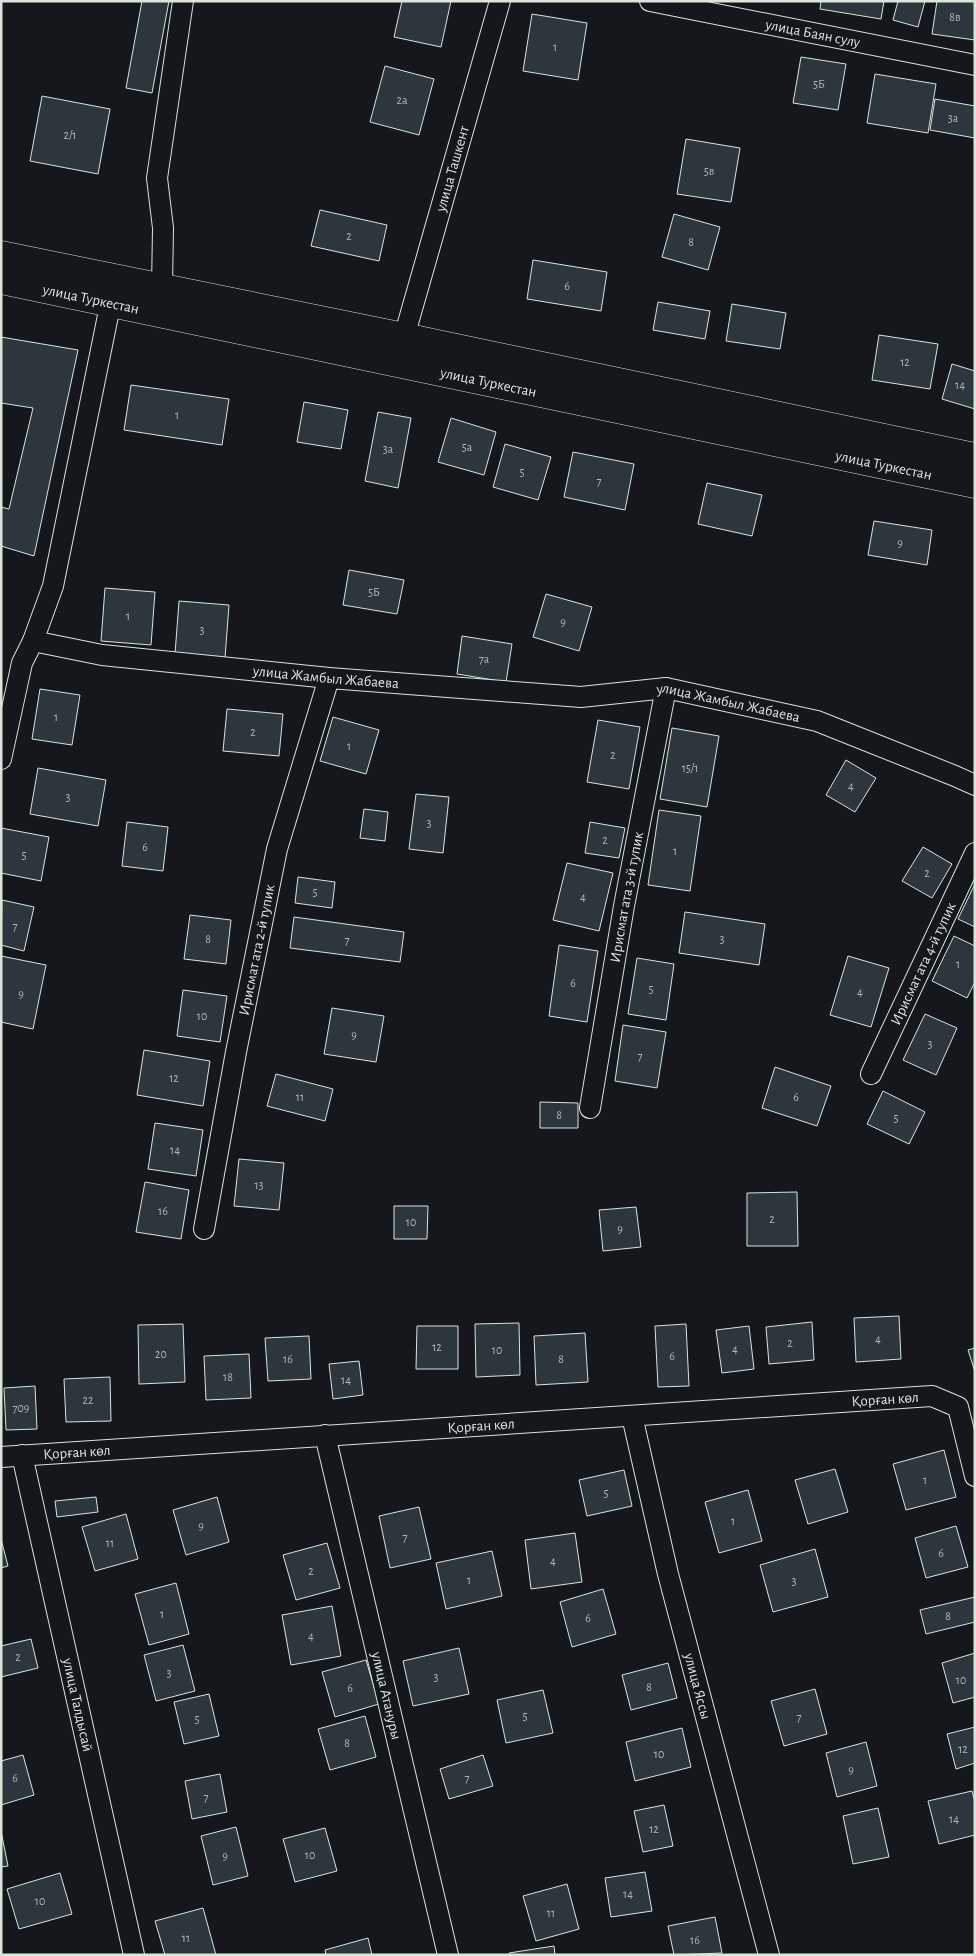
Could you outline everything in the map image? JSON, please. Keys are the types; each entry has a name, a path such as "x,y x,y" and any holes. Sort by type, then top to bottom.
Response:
{"highway":[{"name":"улица Туркестан","path":"1,255 113,291"},
{"name":"улица Туркестан","path":"1,280 113,291 160,300 975,484"},
{"name":"улица Туркестан","path":"160,300 404,337 975,457"}],"street":[{"path":"160,300 164,228 157,178 183,1"},
{"name":"улица Ташкент","path":"404,337 500,1"},
{"name":"улица Баян сулу","path":"650,1 975,65"},
{"path":"1,759 22,663 33,641 53,586 113,291"},
{"name":"улица Жамбыл Жабаева","path":"33,641 102,654 329,678 581,697 666,688 817,721 955,776 975,786"},
{"name":"Ирисмат ата 2-й тупик","path":"204,1229 236,1052 276,849 329,678"},
{"name":"Ирисмат ата 3-й тупик","path":"590,1108 624,906 666,688"},
{"name":"Ирисмат ата 4-й тупик","path":"871,1074 975,853"},
{"name":"Қорған көл","path":"1,1457 932,1396 958,1407 975,1476"},
{"name":"улица Яссы","path":"632,1416 668,1574 769,1955"},
{"name":"улица Атануры","path":"325,1435 448,1955"},
{"name":"улица Талдысай","path":"22,1455 134,1955"}],"building":[{"path":"142,1 169,1 152,93 126,88"},
{"path":"402,1 451,1 441,47 394,37"},
{"path":"821,1 884,1 881,19 820,9"},
{"path":"898,1 925,1 918,27 893,20"},
{"path":"937,1 975,1 975,40 932,34"},
{"path":"532,14 587,23 578,80 523,71"},
{"path":"801,57 846,64 838,110 793,103"},
{"path":"385,66 434,79 419,135 370,122"},
{"path":"875,74 936,84 928,133 867,123"},
{"path":"42,96 110,109 98,174 30,161"},
{"path":"935,99 975,106 975,138 930,130"},
{"path":"686,139 740,148 731,202 677,194"},
{"path":"320,210 387,225 379,261 311,246"},
{"path":"674,214 720,227 708,270 662,257"},
{"path":"533,260 607,272 601,311 527,299"},
{"path":"658,302 710,311 705,339 653,330"},
{"path":"732,304 786,313 780,349 726,341"},
{"path":"879,335 938,344 930,389 872,380"},
{"path":"1,337 78,350 34,556 1,546 1,507 9,509 33,408 1,403"},
{"path":"952,364 975,371 975,409 942,399"},
{"path":"131,385 229,399 222,445 124,430"},
{"path":"304,402 348,410 341,449 297,442"},
{"path":"378,412 411,418 398,488 365,481"},
{"path":"451,418 496,432 484,475 438,462"},
{"path":"505,444 551,457 538,500 493,487"},
{"path":"573,452 634,464 625,510 564,497"},
{"path":"707,483 762,495 752,536 698,524"},
{"path":"874,521 932,530 927,565 868,555"},
{"path":"349,570 404,580 397,614 343,605"},
{"path":"105,588 155,592 151,645 101,641"},
{"path":"546,594 592,607 579,651 533,637"},
{"path":"179,601 229,605 225,658 175,654"},
{"path":"462,636 512,644 506,682 457,674"},
{"path":"40,689 80,695 72,745 32,739"},
{"path":"227,709 283,714 279,756 223,751"},
{"path":"333,717 379,730 366,774 320,761"},
{"path":"598,720 640,727 629,789 587,782"},
{"path":"672,728 719,736 707,807 660,799"},
{"path":"846,760 876,778 855,812 826,795"},
{"path":"38,768 106,780 98,826 30,814"},
{"path":"416,794 449,797 443,853 409,849"},
{"path":"364,809 388,812 385,841 360,838"},
{"path":"659,810 701,816 690,891 648,885"},
{"path":"127,822 168,827 163,871 122,866"},
{"path":"590,822 625,828 619,858 585,853"},
{"path":"1,828 49,837 41,881 1,873"},
{"path":"923,847 952,864 932,898 902,881"},
{"path":"567,863 613,873 599,931 553,920"},
{"path":"298,877 335,882 332,908 295,903"},
{"path":"975,884 975,927 958,919"},
{"path":"2,900 34,907 24,951 1,945"},
{"path":"685,912 765,924 759,965 679,953"},
{"path":"190,915 231,920 226,964 184,959"},
{"path":"294,917 404,932 400,962 290,948"},
{"path":"954,936 975,946 975,982 967,998 932,981"},
{"path":"559,945 598,951 587,1022 549,1016"},
{"path":"1,956 46,965 33,1029 1,1022"},
{"path":"848,956 889,968 871,1027 830,1015"},
{"path":"637,958 674,964 666,1020 628,1014"},
{"path":"183,990 227,996 220,1042 177,1036"},
{"path":"332,1008 384,1016 376,1062 324,1054"},
{"path":"925,1014 957,1028 936,1075 903,1060"},
{"path":"623,1025 666,1032 657,1088 615,1081"},
{"path":"144,1050 210,1061 203,1106 137,1095"},
{"path":"775,1067 831,1086 817,1126 762,1108"},
{"path":"276,1074 333,1089 325,1121 267,1106"},
{"path":"883,1091 925,1112 909,1144 867,1124"},
{"path":"540,1102 578,1103 578,1128 540,1128"},
{"path":"155,1123 203,1130 196,1176 148,1169"},
{"path":"239,1159 284,1163 279,1210 234,1206"},
{"path":"145,1182 189,1190 181,1239 136,1232"},
{"path":"797,1192 798,1246 747,1246 747,1193"},
{"path":"394,1206 428,1206 427,1239 394,1239"},
{"path":"636,1207 641,1247 603,1251 599,1210"},
{"path":"899,1316 901,1359 856,1362 854,1318"},
{"path":"812,1322 814,1360 769,1364 766,1327"},
{"path":"519,1323 520,1375 476,1377 475,1324"},
{"path":"183,1324 185,1382 139,1384 138,1325"},
{"path":"686,1324 689,1386 658,1387 655,1326"},
{"path":"417,1326 458,1326 458,1369 416,1369"},
{"path":"749,1326 754,1369 722,1373 716,1330"},
{"path":"585,1333 588,1382 536,1385 534,1336"},
{"path":"309,1336 311,1379 268,1381 265,1338"},
{"path":"975,1348 975,1372 968,1350"},
{"path":"249,1354 251,1398 206,1400 204,1356"},
{"path":"359,1361 363,1395 333,1399 329,1364"},
{"path":"110,1377 111,1421 66,1422 64,1379"},
{"path":"35,1386 37,1429 6,1430 4,1388"},
{"path":"944,1450 956,1497 906,1510 893,1464"},
{"path":"835,1469 848,1512 808,1524 795,1480"},
{"path":"624,1470 632,1506 587,1516 579,1480"},
{"path":"748,1490 762,1541 719,1553 705,1502"},
{"path":"96,1497 98,1512 57,1517 55,1501"},
{"path":"217,1497 229,1542 186,1555 173,1510"},
{"path":"419,1507 431,1559 390,1568 379,1516"},
{"path":"126,1514 138,1559 95,1571 82,1527"},
{"path":"956,1526 968,1567 926,1578 915,1538"},
{"path":"575,1533 582,1582 531,1589 525,1540"},
{"path":"1,1539 8,1566 1,1568"},
{"path":"327,1543 340,1588 296,1600 283,1555"},
{"path":"815,1549 828,1597 773,1612 760,1565"},
{"path":"492,1551 502,1596 446,1609 436,1563"},
{"path":"176,1583 189,1634 149,1645 135,1594"},
{"path":"603,1589 616,1634 572,1647 560,1602"},
{"path":"975,1597 975,1622 926,1634 920,1610"},
{"path":"332,1606 341,1656 291,1665 282,1615"},
{"path":"31,1639 38,1668 1,1677 1,1646"},
{"path":"183,1645 195,1691 156,1701 144,1655"},
{"path":"459,1648 469,1694 413,1706 403,1661"},
{"path":"975,1653 975,1697 953,1703 942,1663"},
{"path":"366,1660 379,1704 335,1717 322,1672"},
{"path":"668,1663 677,1698 631,1710 622,1675"},
{"path":"815,1689 827,1734 784,1746 771,1701"},
{"path":"543,1690 553,1733 506,1743 497,1700"},
{"path":"209,1694 219,1736 184,1744 174,1702"},
{"path":"365,1716 376,1757 330,1770 318,1729"},
{"path":"975,1727 975,1763 956,1769 947,1734"},
{"path":"682,1728 691,1767 635,1781 626,1742"},
{"path":"866,1742 877,1786 837,1797 826,1753"},
{"path":"23,1755 34,1795 1,1805 1,1761"},
{"path":"483,1755 493,1786 449,1799 440,1769"},
{"path":"220,1774 227,1812 192,1819 185,1781"},
{"path":"972,1791 975,1802 975,1835 939,1844 928,1801"},
{"path":"664,1805 673,1846 643,1852 634,1811"},
{"path":"878,1808 889,1857 853,1864 843,1816"},
{"path":"236,1827 248,1876 213,1885 201,1836"},
{"path":"325,1828 337,1871 295,1882 283,1839"},
{"path":"1,1831 8,1866 1,1867"},
{"path":"645,1872 652,1911 611,1917 605,1878"},
{"path":"60,1873 72,1914 19,1929 7,1889"},
{"path":"567,1884 579,1929 536,1941 523,1896"},
{"path":"203,1908 216,1955 165,1955 155,1921"},
{"path":"715,1917 722,1953 674,1955 668,1926"},
{"path":"368,1938 372,1955 326,1955 325,1950"},
{"path":"554,1946 555,1955 509,1955 509,1953"}]}
